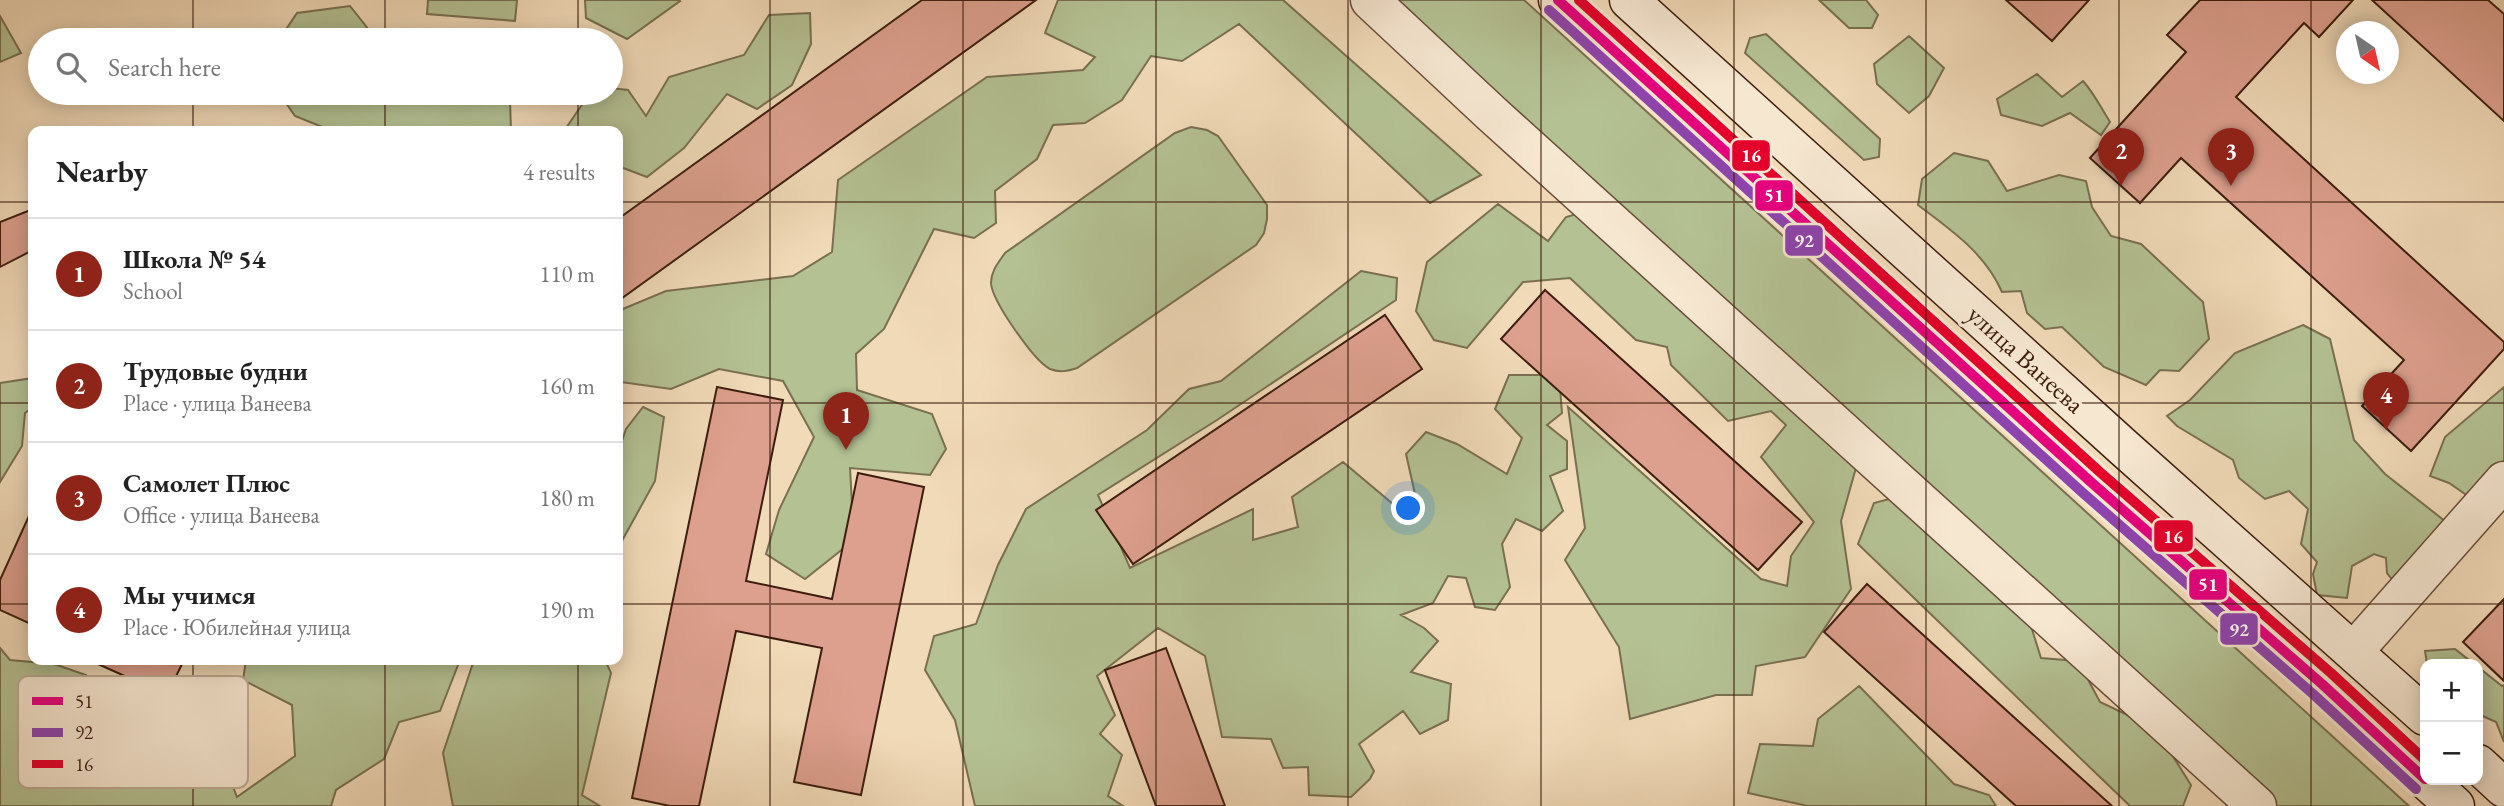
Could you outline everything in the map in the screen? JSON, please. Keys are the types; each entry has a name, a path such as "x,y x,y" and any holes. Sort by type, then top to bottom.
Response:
{"main road":[{"path":"1370,0 1502,123 2257,806"},
{"name":"улица Ванеева","path":"1558,0 2092,484 2322,684 2420,774"},
{"name":"улица Ванеева","path":"1629,0 2420,711"},
{"path":"2354,651 2504,481"},
{"path":"2483,769 2504,788"},
{"name":"улица Ванеева","path":"2432,785 2455,806"}],"green space":[{"path":"428,0 517,0 515,21 427,14"},
{"path":"585,0 680,1 627,39 623,37 623,28 606,28 586,18"},
{"path":"1058,0 1283,0 1481,175 1430,203 1239,24 1182,61 1151,56 1122,100 1085,123 1053,125 1037,159 995,191 996,223 974,238 934,229 884,329 856,354 857,390 932,414 946,449 930,475 850,468 854,540 805,579 766,554 779,510 814,437 783,381 719,369 671,389 623,382 623,309 666,291 793,276 832,252 838,180 987,77 1083,70 1095,57 1045,33"},
{"path":"1393,0 1524,0 2409,806 2277,806"},
{"path":"1819,0 1866,0 1878,15 1872,28 1849,28"},
{"path":"350,6 367,28 287,28 297,13"},
{"path":"810,13 811,44 792,85 757,109 727,94 684,148 647,177 623,168 623,126 567,126 582,105 623,105 623,89 628,90 646,116 669,77 744,55 769,15"},
{"path":"0,16 21,53 0,62"},
{"path":"1766,34 1880,139 1879,157 1864,160 1745,53 1750,38"},
{"path":"1909,36 1944,68 1929,96 1909,113 1877,84 1874,64"},
{"path":"2037,74 2062,97 2083,81 2110,122 2101,135 2070,113 2042,126 2001,115 1997,99"},
{"path":"287,105 510,105 511,126 320,126 295,116"},
{"path":"1191,127 1207,130 1218,136 1267,205 1264,233 1256,245 1077,368 1064,371 1050,369 1034,355 998,303 991,283 995,267 1005,253 1175,133"},
{"path":"1954,153 1988,161 2007,191 2059,175 2086,181 2092,207 2111,236 2141,244 2203,302 2209,339 2179,371 2160,370 2146,385 2104,367 2062,327 2045,329 2027,313 2021,291 2002,292 1977,254 1918,205 1922,179"},
{"path":"1498,204 1548,241 1566,217 1605,206 1859,457 1841,521 1851,589 1805,657 1756,666 1752,695 1716,695 1630,719 1619,647 1565,560 1585,528 1568,407 1761,579 1787,586 1791,556 1814,522 1761,457 1786,425 1771,411 1728,421 1671,365 1667,347 1636,340 1570,278 1523,282 1467,348 1434,340 1416,311 1427,262"},
{"path":"1361,271 1397,278 1396,300 1217,420 1098,495 1130,568 1253,509 1253,540 1298,527 1292,497 1343,462 1393,504 1415,494 1406,454 1426,432 1457,444 1507,474 1522,438 1495,409 1509,375 1559,375 1562,413 1547,425 1567,441 1567,469 1550,476 1563,511 1542,531 1516,519 1502,544 1510,587 1495,610 1475,607 1466,578 1448,576 1433,603 1401,615 1424,628 1438,641 1411,672 1451,684 1448,720 1420,734 1403,711 1359,744 1374,771 1370,779 1351,797 1309,795 1308,767 1283,768 1271,739 1222,737 1205,656 1158,628 1097,676 1115,715 1100,734 1122,755 1108,796 1123,806 975,806 955,720 925,670 934,636 976,624 998,565 1026,509 1147,430 1189,389 1221,381"},
{"path":"2303,325 2330,339 2354,440 2385,474 2450,525 2395,583 2387,573 2386,558 2374,554 2352,566 2347,598 2317,595 2313,574 2317,562 2301,544 2308,509 2289,491 2265,499 2239,478 2233,460 2177,426 2167,416 2190,400 2235,353"},
{"path":"28,379 28,411 25,413 22,446 0,482 0,383"},
{"path":"2504,387 2504,473 2478,503 2449,483 2430,476 2445,437"},
{"path":"643,407 664,417 655,481 623,539 623,438 626,429"},
{"path":"1904,495 2024,604 2041,658 2078,661 2100,702 2155,728 2191,785 2183,806 2130,806 1858,544 1874,503"},
{"path":"0,648 10,660 28,662 28,665 57,665 86,675 18,676 18,788 233,788 237,797 295,756 292,705 248,683 248,676 244,676 245,665 458,665 440,711 399,722 384,759 336,790 331,806 0,806"},
{"path":"2455,649 2468,659 2426,659 2425,651"},
{"path":"472,665 607,665 611,673 582,795 600,806 453,806 443,753"},
{"path":"2483,671 2504,685 2504,742 2496,722 2483,716"},
{"path":"1859,686 1954,784 1989,795 1996,806 1808,806 1748,793 1760,744 1813,746 1818,719"}],"building":[{"path":"922,0 1036,0 623,297 623,215"},
{"path":"2006,0 2089,0 2052,41"},
{"path":"2200,0 2353,0 2319,37 2304,23 2236,97 2504,342 2504,349 2411,451 2362,406 2404,360 2181,158 2140,203 2090,158 2186,52 2167,35"},
{"path":"2372,0 2488,0 2504,14 2504,121 2399,25 2399,21 2395,21"},
{"path":"28,211 28,253 0,267 0,222"},
{"path":"1545,290 1802,522 1758,570 1501,339"},
{"path":"1385,315 1422,369 1133,564 1096,510"},
{"path":"717,387 783,400 746,581 832,599 858,473 924,487 861,795 794,782 822,648 736,631 699,806 670,806 632,798"},
{"path":"28,518 28,623 0,610 0,580"},
{"path":"1867,584 2112,806 2016,806 1824,632"},
{"path":"2504,599 2504,681 2463,642"},
{"path":"1166,648 1225,806 1156,806 1105,670"},
{"path":"100,665 182,665 176,676 125,676"}],"transit line":[{"name":"51","path":"1558,0 2092,483 2322,684 2420,774"},
{"name":"16","path":"1579,0 2101,473 2331,673 2420,755"},
{"name":"92","path":"1549,10 2083,493 2313,694 2416,789"}],"place":[{"name":"Трудовые будни","path":"2121,186"},
{"name":"Самолет Плюс","path":"2231,186"},
{"name":"Мы учимся","path":"2386,430"},
{"name":"Школа № 54","path":"846,450"}]}
